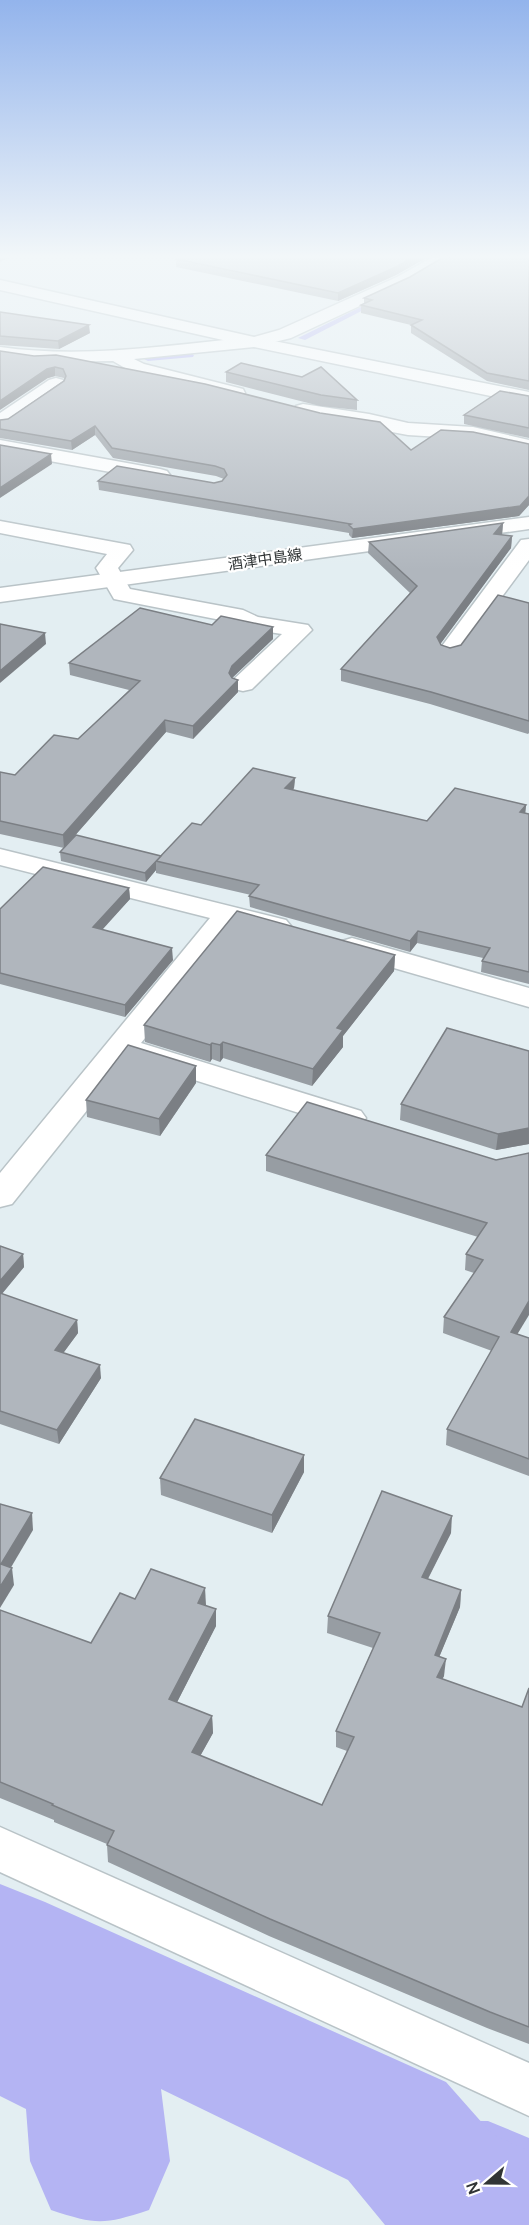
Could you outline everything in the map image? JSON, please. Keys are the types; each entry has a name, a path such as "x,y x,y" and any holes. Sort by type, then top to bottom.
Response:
{"street":[{"path":"124,362 138,368 252,397"},
{"path":"292,362 529,413"},
{"path":"351,362 529,398"},
{"path":"0,422 56,384"},
{"path":"286,405 321,414 369,420 408,429 473,434 529,446"},
{"path":"0,446 181,478"},
{"name":"酒津中島線","path":"0,595 529,523"},
{"path":"0,527 122,550 107,568 122,594 243,617 251,623 300,630 243,684"},
{"path":"450,651 529,545"},
{"path":"0,857 230,913 529,998"},
{"path":"0,1196 230,913"},
{"path":"121,1047 382,1128"},
{"path":"0,1849 529,2090"}],"building":[{"path":"0,362 91,362 205,384 320,413 380,422 411,450 441,430 473,432 529,444 529,496 520,506 353,529 349,525 351,524 98,481 117,466 214,483 222,481 227,475 224,469 215,466 112,448 95,426 71,441 0,429 0,420 8,419 64,381 66,376 63,369 55,367 47,369 0,401"},
{"path":"469,362 529,362 529,381 487,373"},
{"path":"241,363 302,377 321,367 357,400 321,395 226,372"},
{"path":"500,391 529,396 529,428 464,415"},
{"path":"0,445 51,454 0,488"},
{"path":"503,523 494,534 512,536 437,637 441,645 450,648 461,645 498,595 529,603 529,721 431,692 341,669 417,586 369,542"},
{"path":"140,608 212,625 221,616 273,627 232,666 229,673 232,678 238,680 193,726 165,720 63,835 0,821 0,772 15,775 54,735 78,739 140,681 69,663"},
{"path":"0,624 45,633 0,671"},
{"path":"253,768 295,778 285,788 427,821 455,788 526,805 520,812 529,814 529,972 482,961 490,948 418,931 410,941 249,896 259,885 156,861 192,823 201,825"},
{"path":"76,835 161,856 145,873 60,852"},
{"path":"43,867 129,888 93,927 172,948 125,1005 0,973 0,909"},
{"path":"237,911 395,955 337,1028 343,1030 313,1069 223,1042 220,1045 212,1043 210,1045 144,1025"},
{"path":"447,1028 529,1051 529,1128 498,1134 401,1104"},
{"path":"128,1045 196,1066 159,1119 86,1100"},
{"path":"307,1102 496,1160 529,1153 529,1301 511,1332 529,1338 529,1459 447,1429 499,1337 444,1317 483,1260 466,1254 487,1223 266,1155"},
{"path":"0,1246 23,1254 0,1281"},
{"path":"0,1293 77,1320 55,1350 100,1365 57,1430 0,1411"},
{"path":"195,1419 304,1455 272,1515 160,1478"},
{"path":"382,1491 452,1516 422,1577 461,1590 435,1655 446,1659 437,1677 522,1707 529,1688 529,2027 270,1919 107,1845 114,1831 0,1782 0,1610 91,1643 120,1593 135,1599 151,1569 205,1588 198,1603 216,1609 169,1699 212,1716 192,1752 322,1805 354,1737 336,1731 380,1633 328,1616"},
{"path":"0,1504 32,1513 1,1564 12,1568 0,1587"}],"waterway":[{"path":"0,1945 397,2131 442,2184 528,2225"},
{"path":"0,2027 91,2070 100,2161"},
{"path":"397,2131 488,2132 529,2149"}]}
